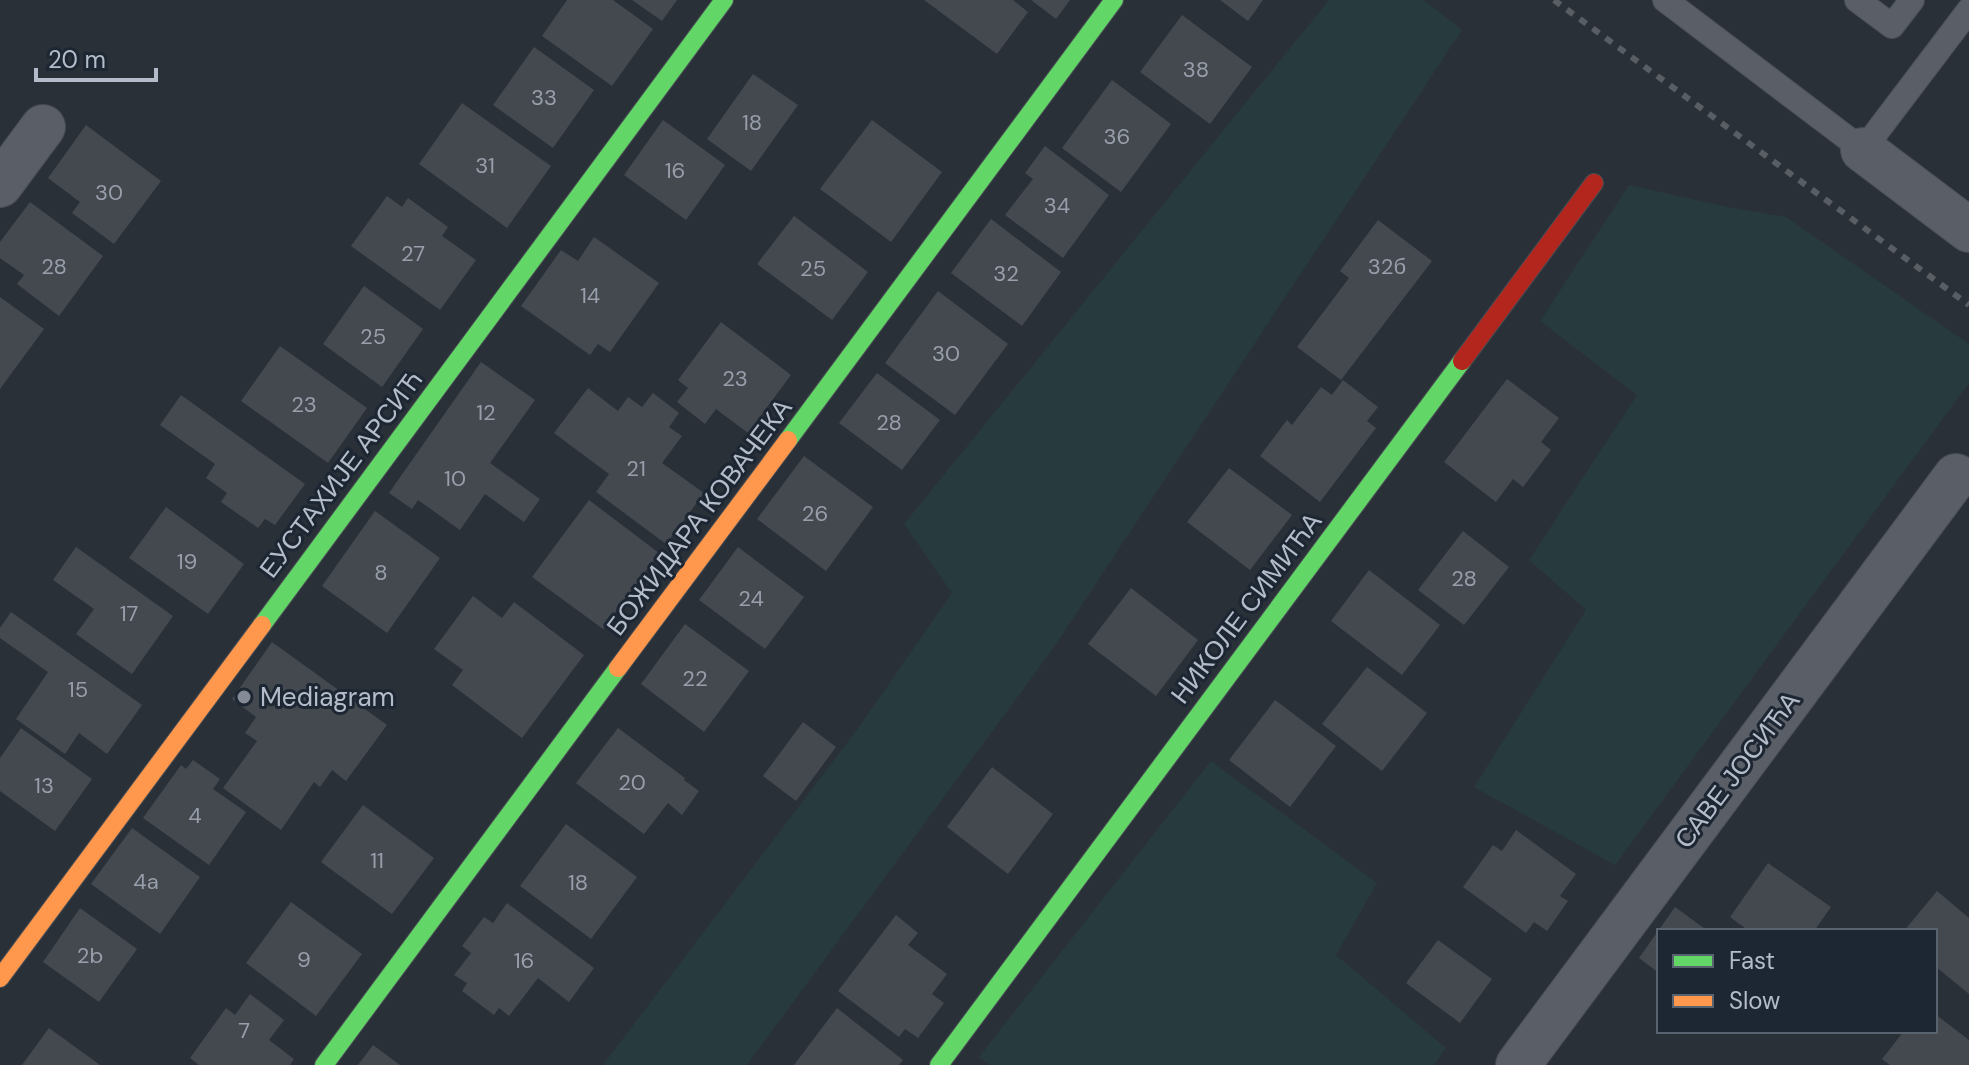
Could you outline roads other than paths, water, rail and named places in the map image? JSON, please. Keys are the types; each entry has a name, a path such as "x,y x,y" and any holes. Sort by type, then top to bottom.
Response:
{"street":[{"name":"ЕУСТАХИЈЕ АРСИЋ","path":"0,978 724,0"},
{"name":"БОЖИДАРА КОВАЧЕКА","path":"324,1065 1114,0"},
{"path":"0,185 43,127"},
{"path":"1863,150 1969,230"},
{"name":"НИКОЛЕ СИМИЋА","path":"939,1065 1594,183"},
{"name":"САВЕ ЈОСИЋА","path":"1518,1065 1956,476"}],"lane":[{"path":"1665,0 1863,150 1969,10"},
{"path":"1857,0 1892,26 1912,0"}],"railway":[{"path":"1554,0 1969,305"}],"place":[{"name":"Mediagram","path":"244,697"}]}
